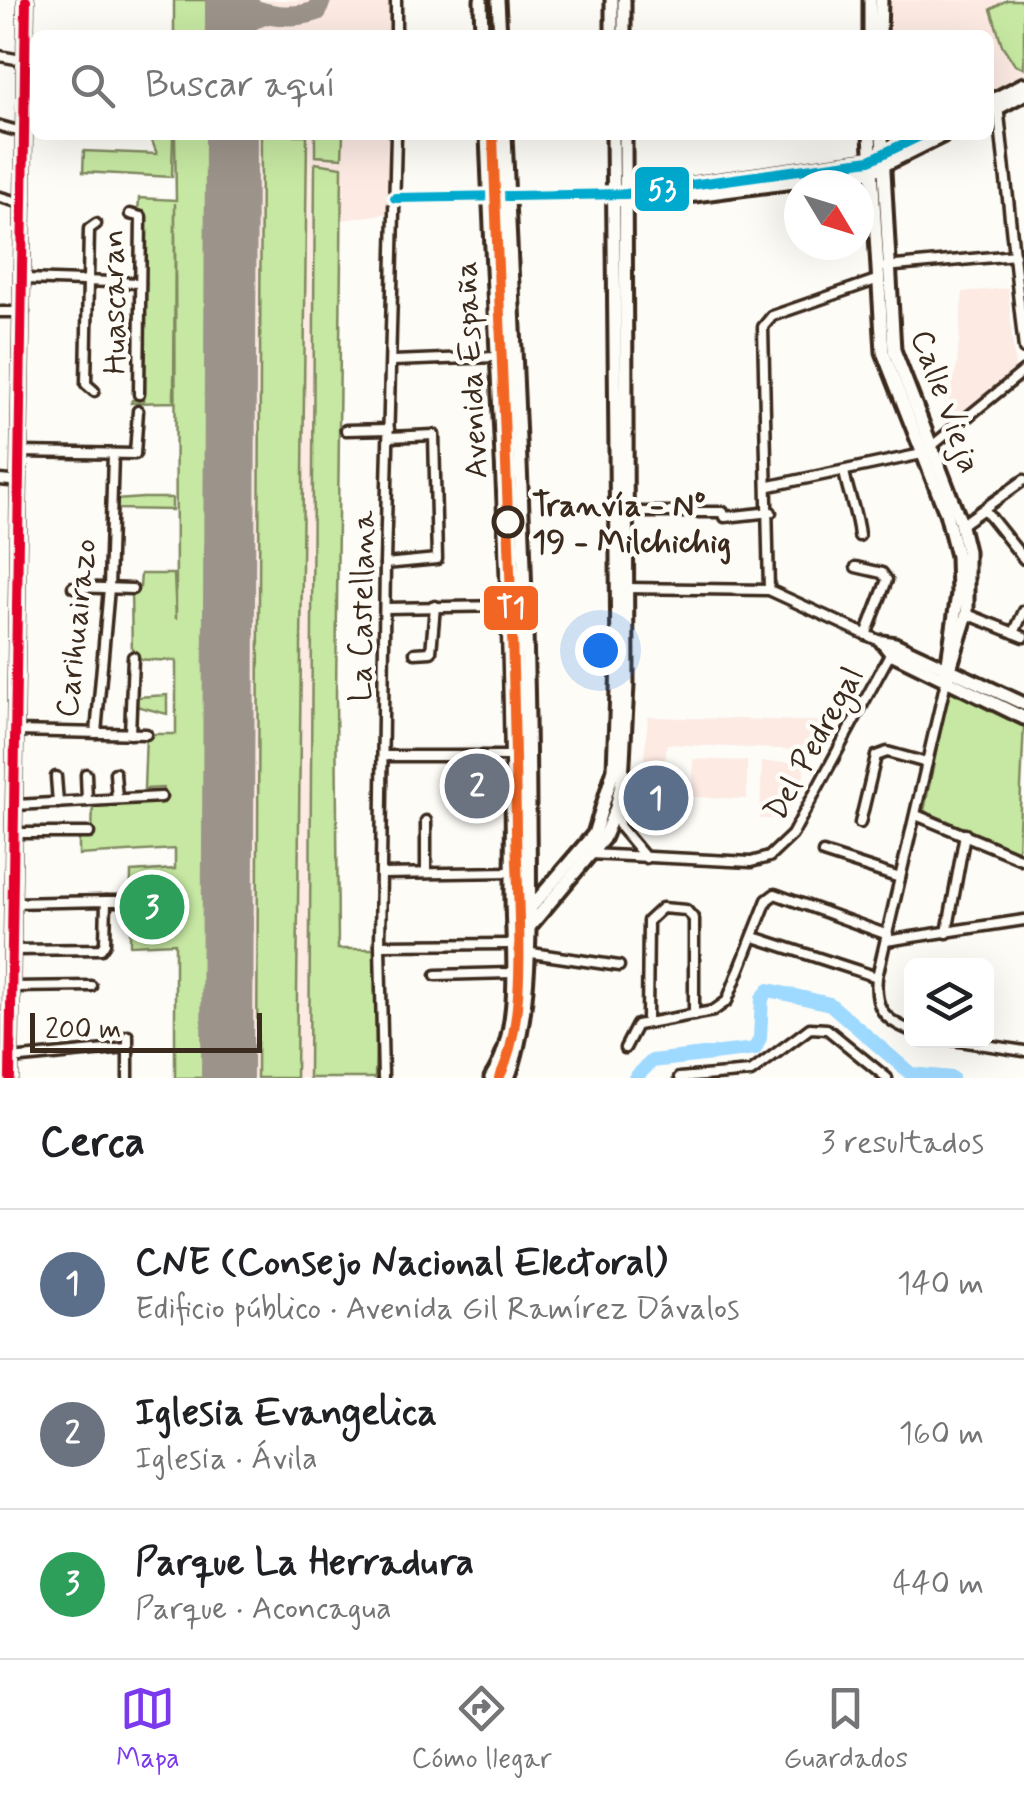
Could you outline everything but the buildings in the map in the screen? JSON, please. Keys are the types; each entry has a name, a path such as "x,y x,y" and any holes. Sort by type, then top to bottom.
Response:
{"main road":[{"path":"10,1078 5,1059 6,1002 12,986 12,902 7,849 14,833 16,805 25,133 30,81 26,62 26,0"},
{"path":"481,0 482,30"},
{"path":"498,0 500,30"},
{"path":"612,0 612,30"},
{"path":"624,0 624,30"},
{"path":"871,30 875,4"},
{"path":"875,4 879,30"},
{"path":"994,104 1024,84"},
{"path":"994,105 1024,94"},
{"name":"Avenida España","path":"487,140 512,756 512,872 519,930 526,952 523,1032 508,1078"},
{"name":"Avenida España","path":"491,1078 509,1032 512,944 527,913 529,869 528,671 505,140"},
{"path":"519,930 587,853 616,808 628,512 622,198 613,140"},
{"path":"527,913 587,853 609,794 623,674 625,140"},
{"name":"Calle Vieja","path":"871,140 888,265 894,350 946,513 959,574 948,673"},
{"name":"Calle Vieja","path":"881,140 876,163 877,280 883,352 961,526 969,576 967,614 948,673"},
{"path":"876,163 914,140"},
{"path":"622,198 876,163 932,140"},
{"path":"889,646 1024,704"},
{"path":"948,673 1024,718"},
{"path":"529,869 540,882 558,878"}],"street":[{"path":"396,0 396,30"},
{"path":"0,56 26,62"},
{"path":"994,110 1019,236 1014,254 1024,349"},
{"path":"0,126 25,133"},
{"name":"La Castellana","path":"383,1078 380,946 386,756 385,564 396,140"},
{"path":"0,197 25,204"},
{"path":"395,198 622,198"},
{"name":"Huascaran","path":"130,214 141,217 139,394"},
{"path":"94,391 86,384 87,281 89,229 96,224"},
{"path":"769,590 771,512 763,327 772,316 877,280 888,265 1014,254"},
{"path":"25,279 140,282"},
{"path":"0,312 24,312"},
{"path":"393,361 496,356"},
{"path":"770,486 927,451 1024,371"},
{"path":"21,452 137,452 138,411"},
{"path":"346,430 434,435 437,559 385,564"},
{"name":"Carihuairazo","path":"0,720 16,727 96,733 108,588 113,454"},
{"path":"844,471 850,502 857,511 859,536"},
{"path":"0,480 21,482"},
{"path":"961,526 1024,480"},
{"path":"984,508 1024,558"},
{"path":"628,512 723,512 725,516 771,512"},
{"path":"856,567 882,574 888,580 866,635"},
{"path":"73,587 132,589"},
{"path":"626,588 769,590 889,646"},
{"path":"415,653 431,652 435,606"},
{"path":"386,608 506,606"},
{"path":"1014,632 1024,610"},
{"path":"967,614 1024,638"},
{"name":"Del Pedregal","path":"587,853 751,862 780,850 792,835 889,646"},
{"path":"130,734 133,657"},
{"name":"Calle Vieja","path":"877,977 948,673"},
{"path":"96,733 146,734"},
{"path":"860,822 876,756 887,752 927,762"},
{"path":"386,756 512,756"},
{"path":"115,773 116,799"},
{"path":"86,774 87,800"},
{"path":"56,776 58,803"},
{"path":"16,805 161,798"},
{"path":"616,808 620,827 646,858"},
{"path":"916,815 1024,860"},
{"path":"426,821 426,873"},
{"path":"14,833 89,833"},
{"path":"947,934 965,834"},
{"path":"824,853 900,878"},
{"path":"382,874 512,872"},
{"path":"625,1048 632,1030 647,1021 694,1016 727,1001 767,900 784,895 887,938 947,934 1024,920"},
{"path":"12,902 130,900"},
{"path":"12,950 101,948 106,944 106,901"},
{"path":"647,1021 648,920 658,909 686,910 694,919 694,1016"},
{"path":"754,936 877,977 875,1000 880,1010 904,1026"},
{"path":"380,946 512,944"},
{"path":"526,952 619,966"},
{"path":"436,974 511,973"},
{"path":"12,986 91,986"},
{"path":"679,1078 739,1075 758,1068 810,1028 827,1029 887,1078"},
{"path":"128,1036 128,1078"},
{"path":"994,1047 1024,1052"},
{"path":"5,1059 128,1048"},
{"path":"758,1068 768,1078"}],"shaded area":[{"path":"174,0 390,0 389,30 174,30"},
{"path":"887,0 1024,0 1024,73 994,88 994,30 887,30"},
{"path":"175,140 389,140 389,213 343,220 336,694 338,949 378,949 375,1078 175,1078"},
{"path":"1008,288 1015,369 942,431 957,365 963,292"},
{"path":"648,717 836,722 821,751 667,744 665,760 644,760"},
{"path":"693,759 747,761 747,799 692,797"},
{"path":"762,762 805,762 803,787 782,819 760,819"}],"green space":[{"path":"174,0 207,0 207,30 174,30"},
{"path":"1007,0 1024,0 1024,68 1015,65 1002,45 991,9"},
{"path":"152,140 173,140 172,177 83,172 84,151 157,154"},
{"path":"175,140 207,140 204,1078 175,1078 175,943 130,945 131,872 175,869 175,849 79,855 79,836 92,835 93,805 164,803 163,788 144,789 146,734 176,734 176,661 132,659 131,587 140,587 141,574 174,574 176,619 175,203 174,402 131,403 144,400 145,391 140,388 146,221 138,213 139,198 176,200"},
{"path":"261,140 307,140 296,1078 257,1078"},
{"path":"315,140 343,140 342,158 315,156"},
{"path":"315,163 342,167 336,694 338,949 378,949 375,1078 309,1078"},
{"path":"172,498 172,510 116,509 116,500"},
{"path":"949,689 1024,724 1018,851 924,811"},
{"path":"167,695 167,714 136,706 137,697"}],"waterway":[{"path":"635,1078 652,1061 755,1049 760,1038 762,998 769,990 830,1004 911,1074 952,1078"}],"taxiway":[{"path":"240,0 256,10 287,16 317,11 321,0"},
{"path":"240,30 248,21 267,14"}],"runway":[{"path":"231,0 231,30"},
{"path":"227,1078 231,140"}],"transit line":[{"path":"10,1078 26,0"},
{"name":"T1","path":"493,140 520,958 515,1024 499,1078"},
{"name":"53","path":"395,198 626,194 870,160 912,140"}],"place":[{"name":"Tranvía - Nº 19 - Milchichig","path":"508,522"},
{"name":"Iglesia Evangelica","path":"477,786"},
{"name":"CNE (Consejo Nacional Electoral)","path":"656,798"},
{"name":"Parque La Herradura","path":"152,907"}]}
